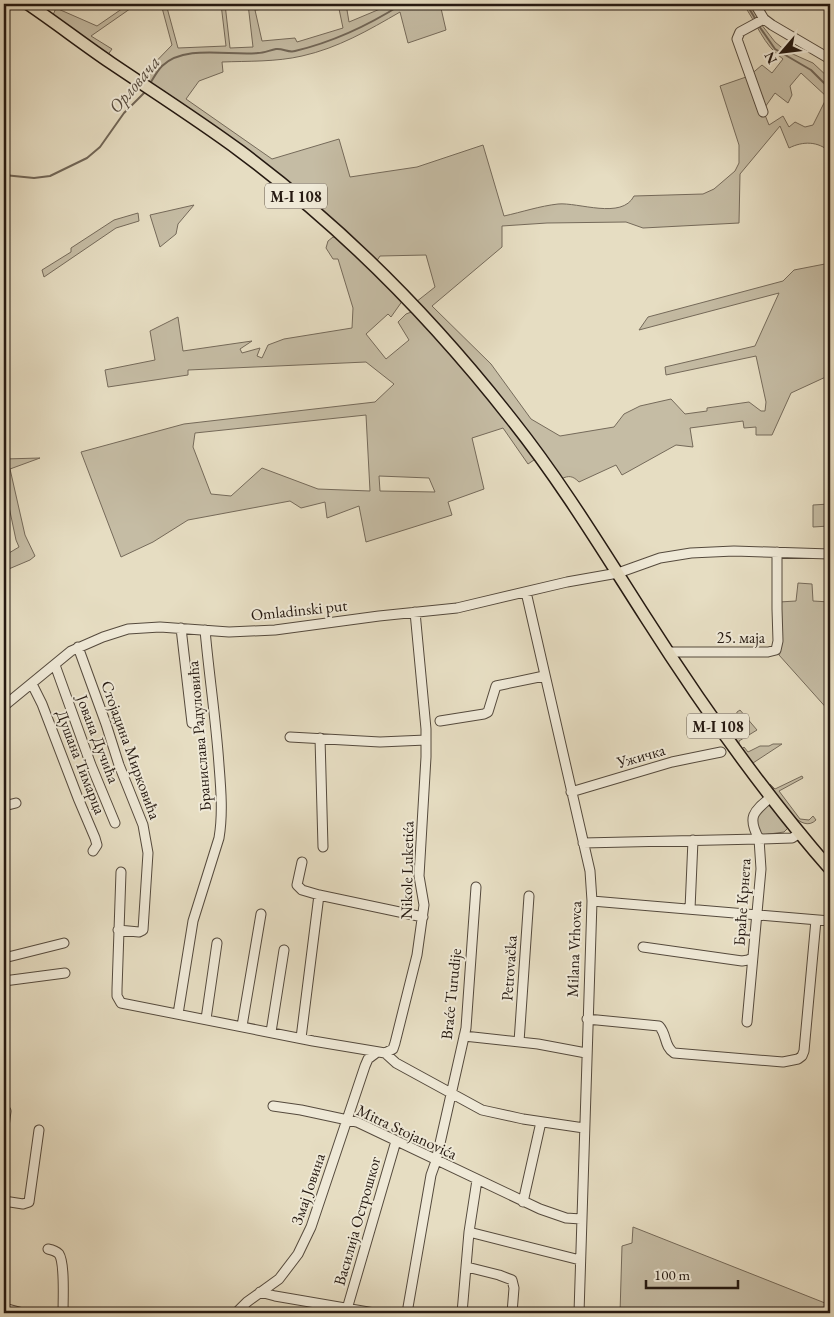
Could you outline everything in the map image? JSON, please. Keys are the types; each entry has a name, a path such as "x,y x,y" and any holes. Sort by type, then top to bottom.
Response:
{"main road":[{"name":"M-I 108","path":"28,4 239,150 292,192 344,238 428,320 474,373 536,450 720,729 771,797 830,869"}],"street":[{"path":"755,4 757,22"},
{"path":"757,22 782,31 830,59"},
{"path":"757,22 740,32 737,39 763,112"},
{"path":"618,573 660,558 691,553 734,551 830,554"},
{"name":"25. маја","path":"668,652 768,652 776,650 778,641 778,552"},
{"name":"Omladinski put","path":"4,706 78,647 128,629 160,627 229,632 275,630 457,608 567,582 618,573"},
{"name":"Milana Vrhovca","path":"526,592 590,871 592,901 579,1313"},
{"name":"Nikole Luketića","path":"381,1053 393,1049 395,1043 416,955 424,905 418,876 426,740 415,612"},
{"path":"181,628 192,722"},
{"name":"Бранислава Радуловића","path":"178,1014 193,920 219,838 221,824 222,806 216,723 204,630"},
{"name":"Стојадина Мирковића","path":"78,647 121,771 141,818 146,838 148,853 147,887 143,930 139,932 118,930"},
{"name":"Јована Дучића","path":"55,664 88,756 115,823"},
{"path":"440,721 484,714 490,709 496,686 544,676"},
{"name":"Душана Тимарца","path":"32,684 42,704 95,838 97,845 93,852"},
{"path":"290,737 380,742 426,740"},
{"path":"320,738 323,846"},
{"name":"Ужичка","path":"571,792 672,762 721,752"},
{"path":"771,797 754,813 752,818 753,828 759,839 789,838 800,833"},
{"path":"4,806 16,802"},
{"name":"Браће Крнета","path":"583,843 759,839 762,869 747,1022"},
{"path":"690,909 692,840"},
{"path":"302,862 297,880 298,888 319,896 423,917"},
{"path":"121,872 117,996 121,1003 381,1053 450,1094 482,1110 541,1122 584,1128"},
{"name":"Braće Turudije","path":"407,1313 431,1175 436,1161 464,1036 476,887"},
{"path":"301,1038 319,896"},
{"name":"Petrovačka","path":"519,1042 529,896"},
{"path":"592,901 830,921"},
{"path":"242,1026 260,914"},
{"path":"587,1019 659,1026 664,1033 668,1048 674,1053 772,1061 798,1059 804,1051 816,920"},
{"path":"4,958 64,943"},
{"path":"206,1019 217,944"},
{"path":"642,947 742,961 752,958"},
{"path":"271,1032 284,950"},
{"path":"4,981 65,973"},
{"path":"464,1036 519,1042 586,1053"},
{"name":"Змај Јовина","path":"236,1313 260,1292 279,1279 305,1242 312,1227 346,1120 368,1059 381,1053"},
{"name":"Mitra Stojanovića","path":"273,1106 356,1122 523,1202 566,1218 581,1219"},
{"path":"4,1108 6,1111 4,1127"},
{"path":"523,1202 541,1122"},
{"path":"4,1201 23,1204 29,1202 39,1130"},
{"name":"Василија Острошког","path":"347,1309 396,1141"},
{"path":"462,1313 469,1232 477,1180"},
{"path":"469,1232 580,1260"},
{"path":"48,1250 56,1251 60,1256 64,1313"},
{"path":"467,1267 512,1280 514,1288 512,1313"},
{"path":"260,1292 374,1313"},
{"path":"4,1308 23,1313"}],"shaded area":[{"path":"129,4 137,4 91,36 112,49 107,56 53,15 56,8 97,26"},
{"path":"161,4 166,4 178,48 226,46 221,4 225,4 230,48 253,47 248,4 287,4 287,7 255,10 262,41 295,38 297,42 343,28 338,4 346,4 349,22 388,4 440,4 446,30 408,43 400,12 353,38 315,53 262,61 222,62 223,72 199,81 186,99 272,159 339,139 350,177 417,167 483,145 504,216 558,204 610,209 628,203 634,196 703,194 714,189 735,171 739,163 739,145 720,86 749,76 762,65 772,73 783,59 770,47 743,4 755,4 761,24 775,42 786,51 813,63 830,79 830,152 825,148 810,143 789,148 780,126 740,174 739,223 643,228 626,222 547,223 502,226 502,247 432,306 491,364 531,419 560,436 614,427 624,414 640,406 671,399 685,414 707,411 707,408 749,402 761,411 765,411 766,402 756,356 666,375 665,367 755,346 779,293 639,330 648,317 783,281 794,270 830,263 830,375 791,393 772,435 756,435 756,427 744,428 743,421 690,428 693,447 676,445 622,475 616,465 579,482 571,477 561,479 416,302 435,287 426,255 380,256 376,262 140,78 172,45","holes":["801,73 827,97 813,125 805,127 795,122 789,127 783,116 769,125 763,110 775,93 788,103 792,95 790,86"]},
{"path":"194,205 178,224 176,234 160,247 150,215"},
{"path":"138,213 139,221 116,228 44,277 42,270 71,252 71,248 114,220"},
{"path":"333,237 337,238 403,300 391,317 388,314 366,334 386,359 409,340 398,322 406,314 414,311 439,337 537,458 528,464 503,428 472,438 484,489 448,502 452,515 366,542 359,506 327,518 325,502 301,508 290,501 188,520 153,542 121,557 81,452 184,424 375,402 394,384 366,362 188,370 188,375 108,387 105,370 155,360 150,331 178,317 183,351 252,341 240,349 242,353 260,348 257,356 262,358 268,345 284,339 352,328 353,308 338,259 333,259 326,248 328,241","holes":["366,415 370,491 318,489 262,468 231,496 211,494 193,447 195,433","379,476 429,478 435,492 380,491"]},
{"path":"40,458 10,469 25,535 35,556 4,571 4,556 19,547 4,483 4,459"},
{"path":"829,504 829,526 813,527 813,505"},
{"path":"798,583 812,584 813,601 830,602 830,712 779,655 779,602 796,601"},
{"path":"740,710 757,730 739,741 739,744 732,732 737,712"},
{"path":"782,744 753,763 742,749 744,747 748,752 760,746"},
{"path":"802,776 803,778 779,791 800,819 809,820 813,816 816,820 810,823 804,823 792,815 770,784 775,789"},
{"path":"769,805 786,824 788,828 784,832 762,835 758,833 756,815"},
{"path":"633,1227 825,1303 825,1313 620,1313 622,1246 632,1243"}],"waterway":[{"name":"Орловача","path":"149,85 162,66 172,59 183,55 208,52 246,54 274,49 295,51 323,43 350,32 402,4"},
{"path":"751,4 750,10 756,20"},
{"path":"759,26 775,49 811,70 830,89"},
{"name":"Орловача","path":"4,175 34,178 50,176 87,158 100,147 124,113 146,91"}]}
